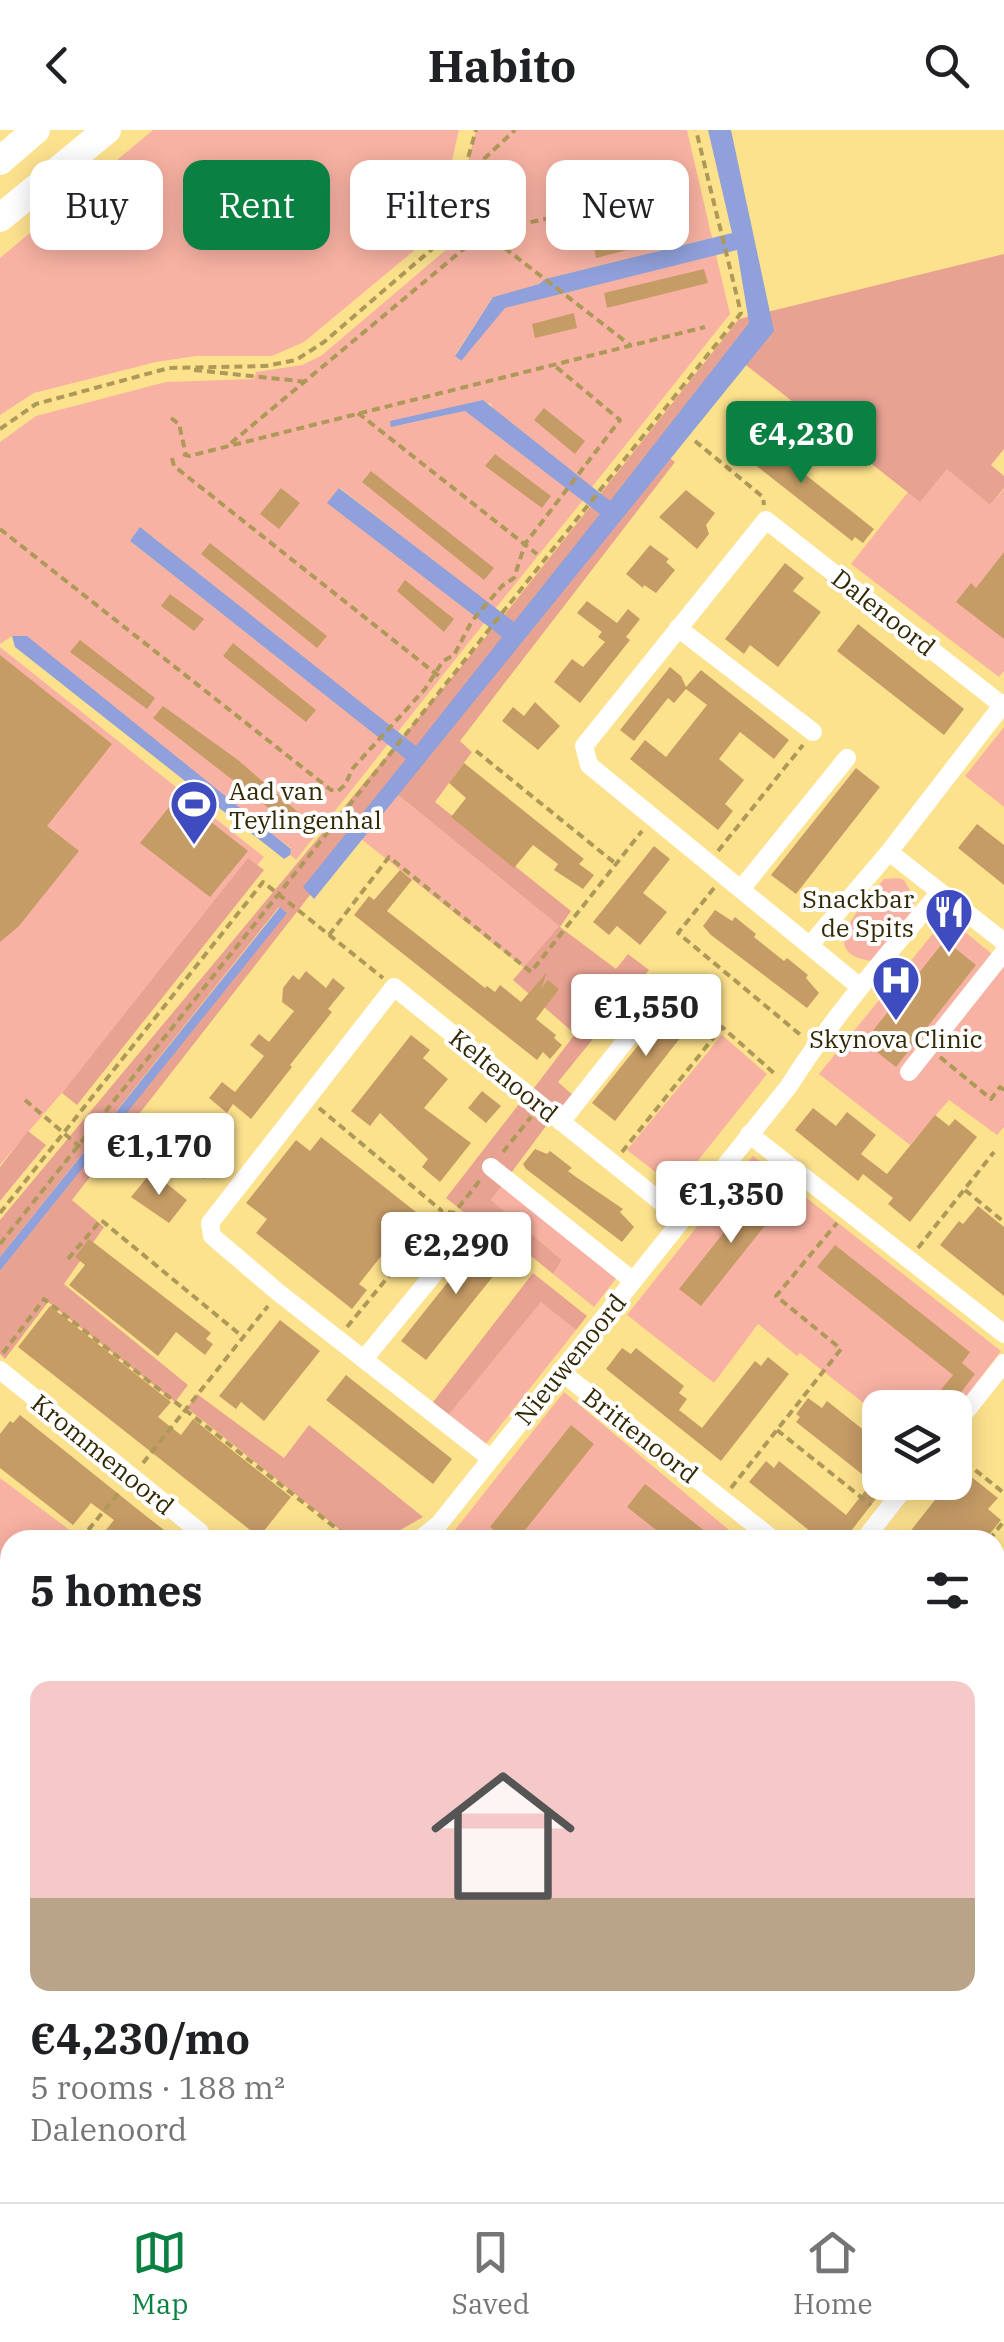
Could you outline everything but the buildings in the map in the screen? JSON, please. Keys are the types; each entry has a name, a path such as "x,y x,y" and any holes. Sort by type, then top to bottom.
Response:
{"highway":[{"path":"0,161 36,130"},
{"path":"0,218 107,130"}],"street":[{"path":"766,520 584,746 589,765 860,987"},
{"name":"Dalenoord","path":"766,520 1003,704"},
{"path":"678,628 814,732"},
{"path":"810,946 889,852 1003,704"},
{"path":"742,889 847,758"},
{"path":"889,852 1004,942"},
{"name":"Nieuwenoord","path":"432,1530 789,1086 860,987 940,892"},
{"path":"909,1072 1004,952"},
{"path":"394,988 210,1223 212,1236 490,1458"},
{"name":"Keltenoord","path":"394,988 681,1218"},
{"path":"561,1122 662,995"},
{"path":"748,1134 1004,1334"},
{"path":"491,1167 632,1280"},
{"path":"364,1359 470,1231"},
{"path":"972,1403 1004,1363"},
{"name":"Krommenoord","path":"0,1370 198,1530"},
{"name":"Brittenoord","path":"560,1371 761,1530"},
{"path":"872,1530 896,1500"}],"path":[{"path":"0,429 36,404 170,368 266,366 296,360 324,342 432,249 450,222 476,130"},
{"path":"485,160 515,130"},
{"path":"0,1244 741,313 696,130"},
{"path":"228,446 461,250"},
{"path":"506,250 632,346"},
{"path":"171,418 179,424 185,455 706,327"},
{"path":"0,529 331,790 338,791 460,646 472,621 514,578 525,544 620,420 555,366"},
{"path":"170,368 308,382"},
{"path":"358,413 537,554"},
{"path":"695,441 763,498 766,520"},
{"path":"172,458 174,466 437,675"},
{"path":"709,862 814,732"},
{"path":"476,751 616,864"},
{"path":"329,935 389,857 531,972 653,818"},
{"path":"724,875 678,933 814,1046"},
{"path":"0,1213 263,882 394,988"},
{"path":"613,1164 722,1028 789,1086"},
{"path":"928,1047 991,1098 1000,1087 1004,1090"},
{"path":"308,1098 442,1211 454,1213 540,1105"},
{"path":"24,1100 80,1146"},
{"path":"908,1260 994,1152"},
{"path":"964,1189 1004,1222"},
{"path":"338,1338 442,1211"},
{"name":"Brittenoord","path":"722,1499 841,1349 776,1296 847,1211"},
{"path":"68,1259 100,1220 243,1337"},
{"path":"185,1410 279,1293"},
{"path":"0,1356 44,1299 338,1530"},
{"path":"777,1430 883,1516"},
{"path":"972,1467 1002,1491 1004,1484"}],"shaded area":[{"path":"153,130 459,130 452,160 350,160 350,250 415,250 304,342 272,356 196,356 156,362 34,393 0,415 0,258 30,233 30,250 163,250 163,160 117,160"},
{"path":"476,130 687,130 712,238 689,244 689,160 546,160 546,250 663,250 545,279 493,297 455,355 460,361 504,308 716,255 730,314 592,487 490,403 392,427 465,411 583,500 495,609 340,488 328,502 485,622 397,733 141,528 131,542 388,744 296,860 290,855 291,848 12,636 0,644 0,442 36,416 166,382 254,379 256,372 302,365 321,356 446,250 526,250 526,160 468,160"},
{"path":"1004,254 1004,449 991,465 1004,476 1004,488 990,505 947,469 920,502 732,354 659,450 675,462 460,741 472,752 435,802 571,911 560,927 616,969 628,954 649,970 558,1082 575,1097 560,1115 531,1092 575,1034 513,980 559,926 392,790 72,1200 104,1227 64,1284 188,1385 175,1402 48,1302 5,1359 0,1354 0,1271 286,912 279,907 0,1257 0,1220 509,609 739,319"},
{"path":"947,468 990,505 1004,489 1004,671 999,677 851,564 908,492 920,501"},
{"path":"0,647 264,857 0,1165"},
{"path":"1004,727 1004,807 965,776"},
{"path":"392,790 559,926 524,968 356,835"},
{"path":"248,858 264,870 77,1105 62,1093"},
{"path":"884,879 904,880 915,899 913,910 872,961 855,956 846,948 848,926"},
{"path":"949,926 964,931 1004,964 1004,1127 997,1135 949,1100 910,1145 819,1074 935,931"},
{"path":"722,1035 767,1074 676,1188 627,1150"},
{"path":"519,1104 546,1126 491,1200 562,1260 553,1274 531,1256 526,1261 446,1198"},
{"path":"28,1131 46,1145 0,1201 0,1167"},
{"path":"753,1156 1001,1351 971,1390 862,1390 862,1402 758,1324 714,1383 627,1315"},
{"path":"510,1174 625,1267 594,1307 553,1274 562,1260 491,1200"},
{"path":"533,1273 587,1316 576,1330 541,1302 446,1418 430,1406"},
{"path":"541,1301 576,1330 485,1445 446,1418"},
{"path":"564,1392 729,1530 455,1530"},
{"path":"197,1394 284,1458 309,1425 423,1517 400,1530 340,1530 187,1408"},
{"path":"0,1478 70,1530 0,1530"}],"water":[{"path":"708,130 731,130 774,331 314,899 303,887 406,759 130,541 140,527 416,746 502,637 327,503 339,488 514,622 600,514 465,411 391,427 390,421 483,400 610,501 749,323 737,250 505,308 461,361 455,356 493,297 545,279 663,250 689,250 689,244 732,233"},
{"path":"12,636 27,636 291,849 290,855 284,859 15,647"},
{"path":"280,907 287,913 0,1271 0,1257"}],"place":[{"name":"Aad van Teylingenhal","path":"194,846"},
{"name":"Snackbar de Spits","path":"949,954"},
{"name":"Skynova Clinic","path":"896,1022"}]}
